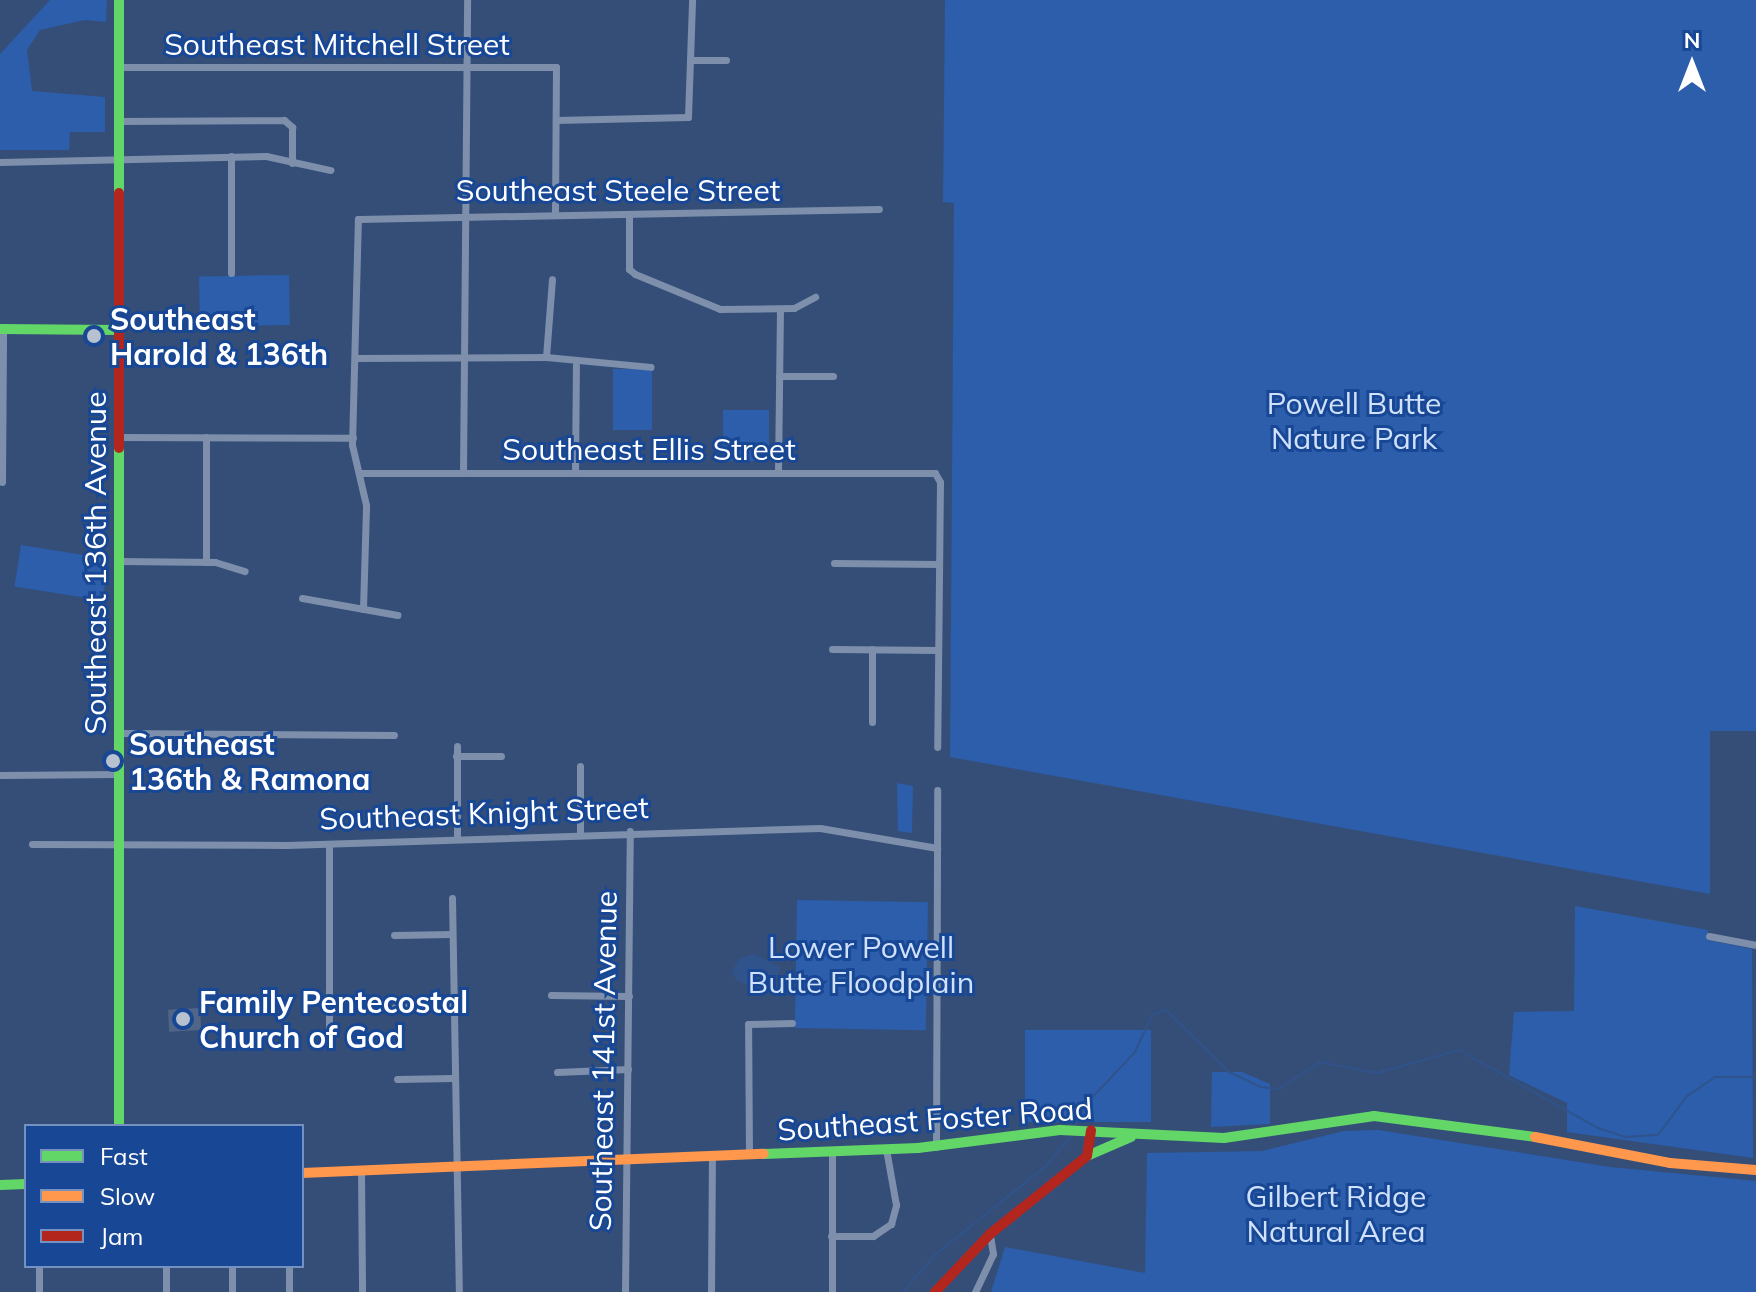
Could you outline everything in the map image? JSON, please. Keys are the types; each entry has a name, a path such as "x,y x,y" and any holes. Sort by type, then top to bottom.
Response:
{"main road":[{"name":"Southeast 136th Avenue","path":"119,0 119,1124"},
{"path":"2,329 119,330"},
{"name":"Southeast Foster Road","path":"304,1173 936,1147 1047,1130 1139,1135 1260,1136 1347,1117 1388,1117 1670,1163 1756,1170"},
{"path":"1087,1156 1088,1130"},
{"path":"935,1292 990,1234 1087,1156 1139,1135"},
{"path":"0,1185 24,1184"}],"street":[{"path":"463,473 467,0"},
{"path":"555,214 556,120 688,117 692,0"},
{"path":"692,60 726,60"},
{"name":"Southeast Mitchell Street","path":"119,67 556,67 556,120"},
{"path":"119,121 284,120 292,127 292,163"},
{"path":"231,156 231,273"},
{"path":"0,162 119,162 231,156 330,170"},
{"name":"Southeast Steele Street","path":"355,358 358,219 879,209"},
{"path":"629,215 629,269 713,307 780,310 815,297"},
{"path":"546,357 552,279"},
{"path":"778,472 780,310"},
{"path":"2,329 2,482"},
{"path":"363,609 366,505 353,438 355,358 546,357 576,365 622,360 651,367"},
{"path":"575,473 576,365"},
{"path":"779,376 833,376"},
{"path":"119,437 353,438"},
{"path":"206,437 206,562"},
{"name":"Southeast Ellis Street","path":"361,473 938,474 938,564"},
{"path":"119,561 206,562 245,571"},
{"path":"834,563 938,564 937,747"},
{"path":"302,598 397,615"},
{"path":"832,649 938,650"},
{"path":"872,649 872,722"},
{"path":"119,733 394,735"},
{"path":"457,746 457,838"},
{"path":"456,756 501,756"},
{"path":"580,766 580,832"},
{"path":"0,775 119,774"},
{"path":"936,1147 937,790"},
{"name":"Southeast Knight Street","path":"32,844 119,847 329,844 580,832 820,828 937,848"},
{"name":"Southeast 141st Avenue","path":"625,1292 629,1159 630,831"},
{"path":"329,844 329,1040"},
{"path":"452,898 459,1292"},
{"path":"394,935 452,934"},
{"path":"1709,936 1756,945"},
{"path":"551,995 629,996"},
{"path":"395,1007 453,1006"},
{"path":"749,1154 748,1024 792,1023"},
{"path":"557,1072 628,1069"},
{"path":"397,1079 454,1078"},
{"path":"831,1236 873,1236 891,1224 896,1205 886,1149"},
{"path":"832,1151 832,1292"},
{"path":"711,1292 712,1156"},
{"path":"361,1170 362,1292"},
{"path":"975,1292 993,1254 990,1234"},
{"path":"39,1268 39,1292"},
{"path":"166,1268 166,1292"},
{"path":"232,1268 232,1292"},
{"path":"289,1268 289,1292"}],"green space":[{"path":"50,0 107,0 106,22 85,20 40,30 27,50 32,91 105,97 105,132 70,132 69,150 0,150 0,54"},
{"name":"Powell Butte Nature Park","path":"945,0 1756,0 1756,731 1710,731 1710,894 950,757 954,203 943,202"},
{"path":"289,275 290,325 200,327 199,277"},
{"path":"613,369 652,369 652,430 613,430"},
{"path":"723,410 769,410 769,461 723,461"},
{"path":"21,545 109,559 102,600 14,586"},
{"path":"897,783 913,786 912,833 898,831"},
{"name":"Lower Powell Butte Floodplain","path":"797,900 928,902 926,1030 795,1028"},
{"path":"1575,906 1708,930 1708,940 1752,949 1753,1158 1567,1132 1567,1103 1509,1075 1514,1012 1574,1011"},
{"name":"Lower Powell Butte Floodplain","path":"1025,1030 1151,1030 1151,1122 1025,1122"},
{"path":"1212,1072 1242,1072 1270,1084 1270,1124 1211,1127"},
{"name":"Gilbert Ridge Natural Area","path":"1378,1130 1610,1167 1756,1181 1756,1292 991,1292 1005,1247 1145,1273 1147,1153 1262,1151 1344,1131"}],"shaded area":[{"path":"754,954 781,968 773,986 759,990 736,980 732,970 740,958"}],"building":[{"name":"Family Pentecostal Church of God","path":"200,1008 201,1030 169,1032 168,1010"}],"waterway":[{"path":"1074,1127 1087,1103 1135,1052 1152,1015 1166,1010 1229,1072 1261,1087 1279,1089 1320,1062 1377,1073 1459,1050 1598,1128 1626,1137 1658,1135 1687,1096 1715,1077 1756,1077"},
{"path":"903,1292 935,1255 1046,1166 1070,1137"}],"traffic: fast":[{"path":"119,0 119,193"},
{"path":"0,329 119,330"},
{"path":"119,448 119,1124"},
{"path":"764,1154 918,1148 1060,1130 1224,1138 1374,1116 1535,1137"},
{"path":"1087,1156 1131,1137"},
{"path":"0,1185 24,1184"}],"traffic: slow":[{"path":"1535,1137 1670,1163 1756,1170"},
{"path":"304,1173 764,1154"}],"traffic: jam":[{"path":"119,193 119,448"},
{"path":"935,1292 990,1234 1087,1156 1091,1130"}],"place":[{"name":"Southeast Harold & 136th","path":"94,336"},
{"name":"Southeast 136th & Ramona","path":"113,761"},
{"name":"Family Pentecostal Church of God","path":"183,1019"}]}
